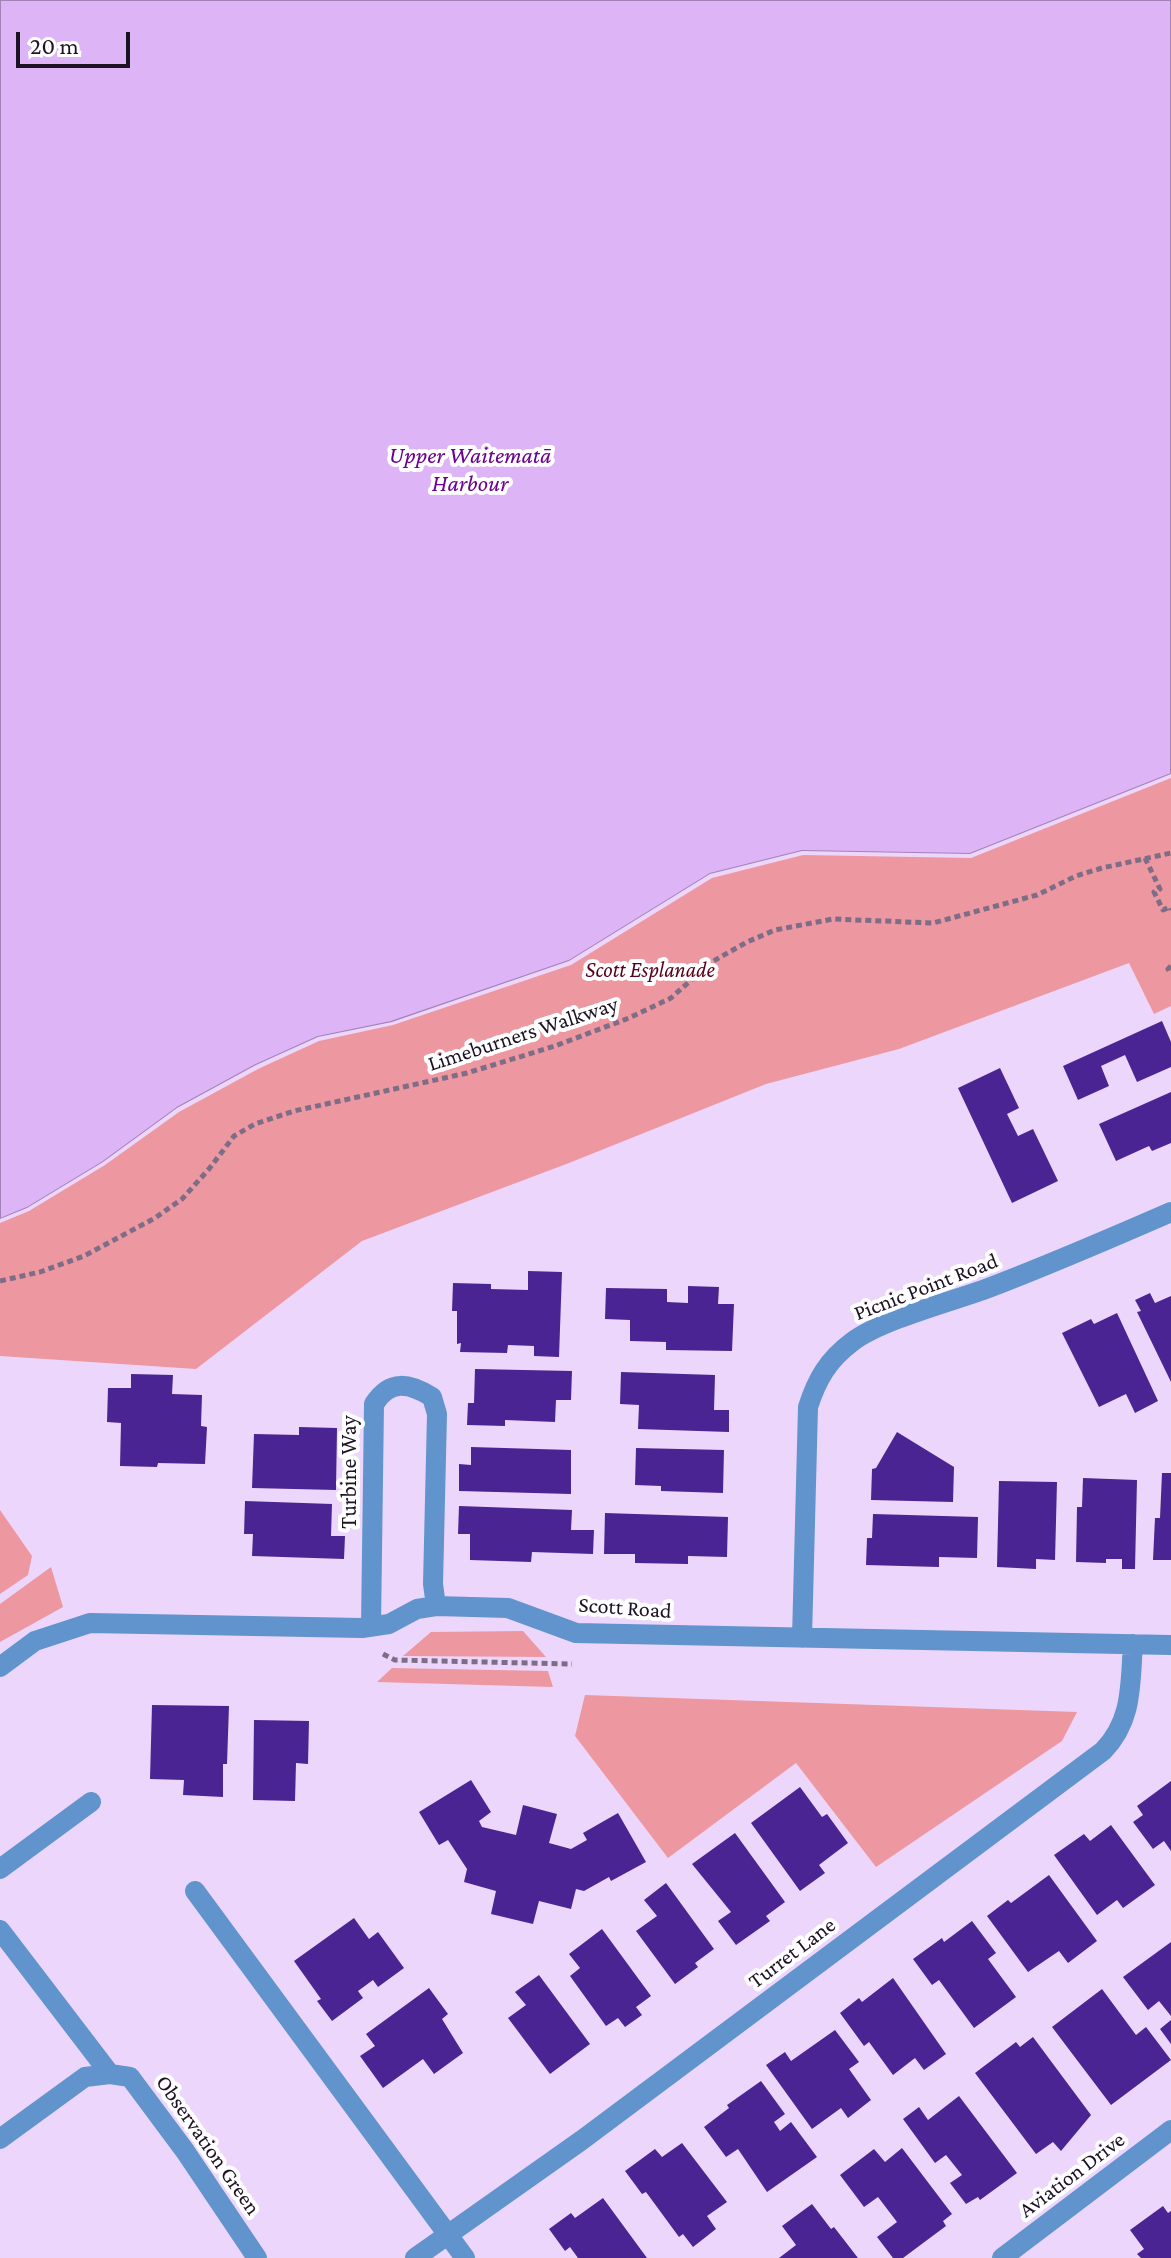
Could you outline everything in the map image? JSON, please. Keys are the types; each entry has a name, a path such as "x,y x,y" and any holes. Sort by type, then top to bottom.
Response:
{"street":[{"name":"Picnic Point Road","path":"802,1638 808,1407 817,1380 831,1360 855,1340 884,1326 1029,1273 1171,1212"},
{"name":"Turbine Way","path":"371,1626 374,1404 381,1392 390,1387 419,1389 432,1397 437,1414 433,1584 436,1606"},
{"name":"Scott Road","path":"0,1667 35,1641 90,1623 362,1628 389,1624 417,1609 436,1606 508,1608 576,1633 1171,1645"},
{"name":"Turret Lane","path":"415,2258 607,2121 1103,1751 1126,1717 1133,1644"},
{"path":"0,1869 91,1802"},
{"path":"195,1891 465,2258"},
{"path":"0,1930 110,2074"},
{"path":"0,2139 85,2077 110,2074"},
{"name":"Observation Green","path":"110,2074 130,2077 185,2151 257,2258"},
{"name":"Aviation Drive","path":"1002,2258 1171,2130"}],"path":[{"name":"Limeburners Walkway","path":"0,1281 40,1272 84,1256 155,1218 182,1199 234,1136 255,1124 294,1111 467,1073 555,1046 629,1018 671,998 710,963 775,930 833,919 933,923 1037,895 1076,876 1102,868 1171,853"},
{"path":"1145,858 1160,889 1154,892 1163,910 1170,907 1171,910"},
{"path":"1171,966 1168,969 1171,973"},
{"path":"395,1660 576,1665"}],"green space":[{"name":"Scott Esplanade","path":"1171,774 1171,1006 1154,1014 1129,963 899,1049 766,1084 362,1241 196,1369 0,1356 0,1219 27,1208 103,1162 177,1108 318,1037 392,1022 569,961 710,874 802,851 970,854"},
{"path":"0,1510 32,1556 28,1575 0,1594"},
{"path":"51,1567 63,1607 0,1642 0,1604"},
{"path":"523,1631 546,1657 403,1656 431,1632"},
{"path":"392,1668 548,1671 553,1687 377,1682"},
{"path":"585,1695 1077,1712 1062,1741 876,1867 796,1763 668,1858 575,1736"}],"water":[{"name":"Upper Waitematā Harbour","path":"0,0 1171,0 1171,774 970,854 802,851 710,874 569,961 391,1022 318,1037 256,1065 177,1108 103,1162 27,1208 0,1219"}],"pier":[{"path":"1171,774 1171,778 971,858 803,855 712,878 571,965 393,1025 319,1041 258,1069 179,1112 105,1165 29,1211 0,1223 0,1219 27,1208 103,1162 177,1108 256,1065 318,1037 392,1022 569,961 710,874 802,851 970,854"}],"building":[{"path":"1162,1021 1171,1042 1171,1067 1137,1082 1125,1055 1101,1066 1109,1086 1078,1100 1063,1066"},
{"path":"1000,1068 1019,1108 1007,1114 1018,1136 1033,1129 1058,1181 1012,1203 958,1088"},
{"path":"1171,1092 1171,1143 1152,1151 1149,1146 1116,1161 1099,1124"},
{"path":"528,1271 562,1272 559,1357 534,1356 534,1346 508,1345 507,1353 460,1352 461,1343 457,1344 457,1311 452,1311 453,1283 491,1284 491,1289 528,1290"},
{"path":"688,1286 719,1287 718,1304 734,1304 732,1351 666,1350 666,1342 630,1341 630,1320 605,1319 606,1288 667,1289 667,1302 688,1303"},
{"path":"1150,1293 1155,1303 1171,1296 1171,1382 1137,1312 1141,1311 1135,1300"},
{"path":"1117,1313 1158,1401 1135,1413 1126,1394 1099,1407 1062,1333 1091,1319 1094,1324"},
{"path":"475,1369 572,1371 571,1400 556,1400 555,1422 505,1420 505,1426 467,1425 468,1403 474,1403"},
{"path":"621,1372 715,1375 714,1410 729,1410 729,1432 638,1429 639,1405 620,1404"},
{"path":"131,1374 173,1375 172,1394 202,1395 201,1426 207,1427 205,1464 120,1466 121,1423 107,1422 108,1388 131,1388"},
{"path":"299,1427 337,1428 336,1490 252,1488 254,1434 299,1435"},
{"path":"897,1432 954,1467 953,1502 871,1500 872,1469 876,1468"},
{"path":"471,1447 571,1450 571,1494 459,1491 459,1464 471,1465"},
{"path":"636,1448 724,1450 723,1493 661,1491 661,1486 635,1485"},
{"path":"1162,1473 1171,1473 1171,1560 1153,1560 1155,1518 1160,1518"},
{"path":"1083,1478 1137,1480 1135,1569 1122,1569 1122,1559 1106,1559 1106,1563 1076,1562 1077,1507 1082,1507"},
{"path":"999,1481 1057,1482 1055,1560 1036,1559 1036,1569 997,1567"},
{"path":"245,1501 332,1504 331,1536 345,1536 344,1559 252,1556 253,1534 244,1534"},
{"path":"459,1506 572,1510 571,1530 594,1530 593,1554 532,1552 531,1562 470,1560 470,1534 458,1534"},
{"path":"605,1513 728,1517 727,1557 688,1556 688,1564 635,1563 635,1554 604,1554"},
{"path":"873,1514 978,1517 977,1558 939,1557 939,1567 866,1565 867,1538 872,1538"},
{"path":"152,1705 229,1706 223,1797 183,1795 184,1780 150,1779"},
{"path":"254,1720 309,1721 308,1764 296,1763 295,1801 253,1800"},
{"path":"471,1780 491,1812 479,1821 482,1827 516,1835 523,1805 557,1814 549,1843 571,1849 587,1840 583,1833 618,1813 646,1862 611,1881 609,1877 584,1891 576,1889 571,1909 539,1901 533,1924 491,1914 496,1891 464,1882 467,1869 448,1840 439,1845 419,1812"},
{"path":"1171,1781 1171,1851 1164,1841 1153,1849 1133,1822 1143,1815 1137,1806"},
{"path":"800,1787 822,1817 827,1814 848,1843 819,1865 825,1873 800,1891 751,1823"},
{"path":"1111,1825 1155,1885 1123,1908 1117,1900 1097,1915 1054,1855 1084,1834 1090,1841"},
{"path":"735,1833 785,1902 766,1916 770,1921 736,1945 718,1921 731,1912 692,1864"},
{"path":"1049,1875 1097,1941 1068,1963 1059,1951 1028,1972 987,1916"},
{"path":"666,1883 714,1949 695,1963 698,1967 675,1984 636,1931 657,1916 644,1900"},
{"path":"354,1918 369,1939 378,1932 404,1968 378,1987 373,1980 358,1991 363,1998 332,2021 317,2001 321,1999 294,1961"},
{"path":"972,1921 996,1953 988,1959 1016,1997 974,2028 939,1980 932,1985 913,1959 942,1938 944,1942"},
{"path":"602,1929 651,1996 636,2007 642,2015 625,2027 618,2018 606,2026 570,1976 580,1968 569,1954"},
{"path":"1171,1942 1171,2016 1159,2001 1148,2010 1123,1977"},
{"path":"539,1975 590,2044 550,2074 508,2018 526,2005 515,1992"},
{"path":"893,1978 946,2054 924,2070 915,2058 893,2075 869,2042 864,2046 840,2013 859,1998 862,2002"},
{"path":"429,1988 448,2014 442,2019 463,2053 434,2074 423,2059 383,2088 360,2056 375,2046 366,2034"},
{"path":"1102,1989 1136,2035 1146,2027 1171,2060 1111,2105 1052,2027"},
{"path":"1171,2020 1171,2044 1160,2029"},
{"path":"835,2030 859,2062 849,2069 871,2100 848,2118 841,2108 812,2129 766,2065 785,2052 791,2061"},
{"path":"1033,2037 1091,2115 1061,2151 1053,2142 1036,2154 975,2073 1016,2042 1020,2047"},
{"path":"761,2081 785,2114 774,2122 780,2131 791,2122 817,2157 767,2192 738,2149 726,2157 704,2127 729,2108 727,2105"},
{"path":"959,2096 1017,2173 980,2200 978,2197 966,2204 950,2183 962,2175 946,2155 935,2163 903,2119 919,2107 928,2120"},
{"path":"682,2143 727,2202 707,2216 716,2229 693,2247 683,2234 679,2237 646,2192 642,2194 625,2171 655,2149 662,2157"},
{"path":"902,2148 952,2214 943,2221 946,2226 903,2258 893,2258 877,2237 897,2222 878,2197 864,2207 840,2175 874,2149 885,2162"},
{"path":"603,2198 647,2258 578,2258 570,2247 565,2251 549,2229 571,2213 575,2218"},
{"path":"812,2204 858,2258 779,2258 796,2245 782,2226"},
{"path":"1163,2206 1168,2213 1171,2211 1171,2258 1141,2258 1137,2254 1144,2249 1130,2230"}]}
